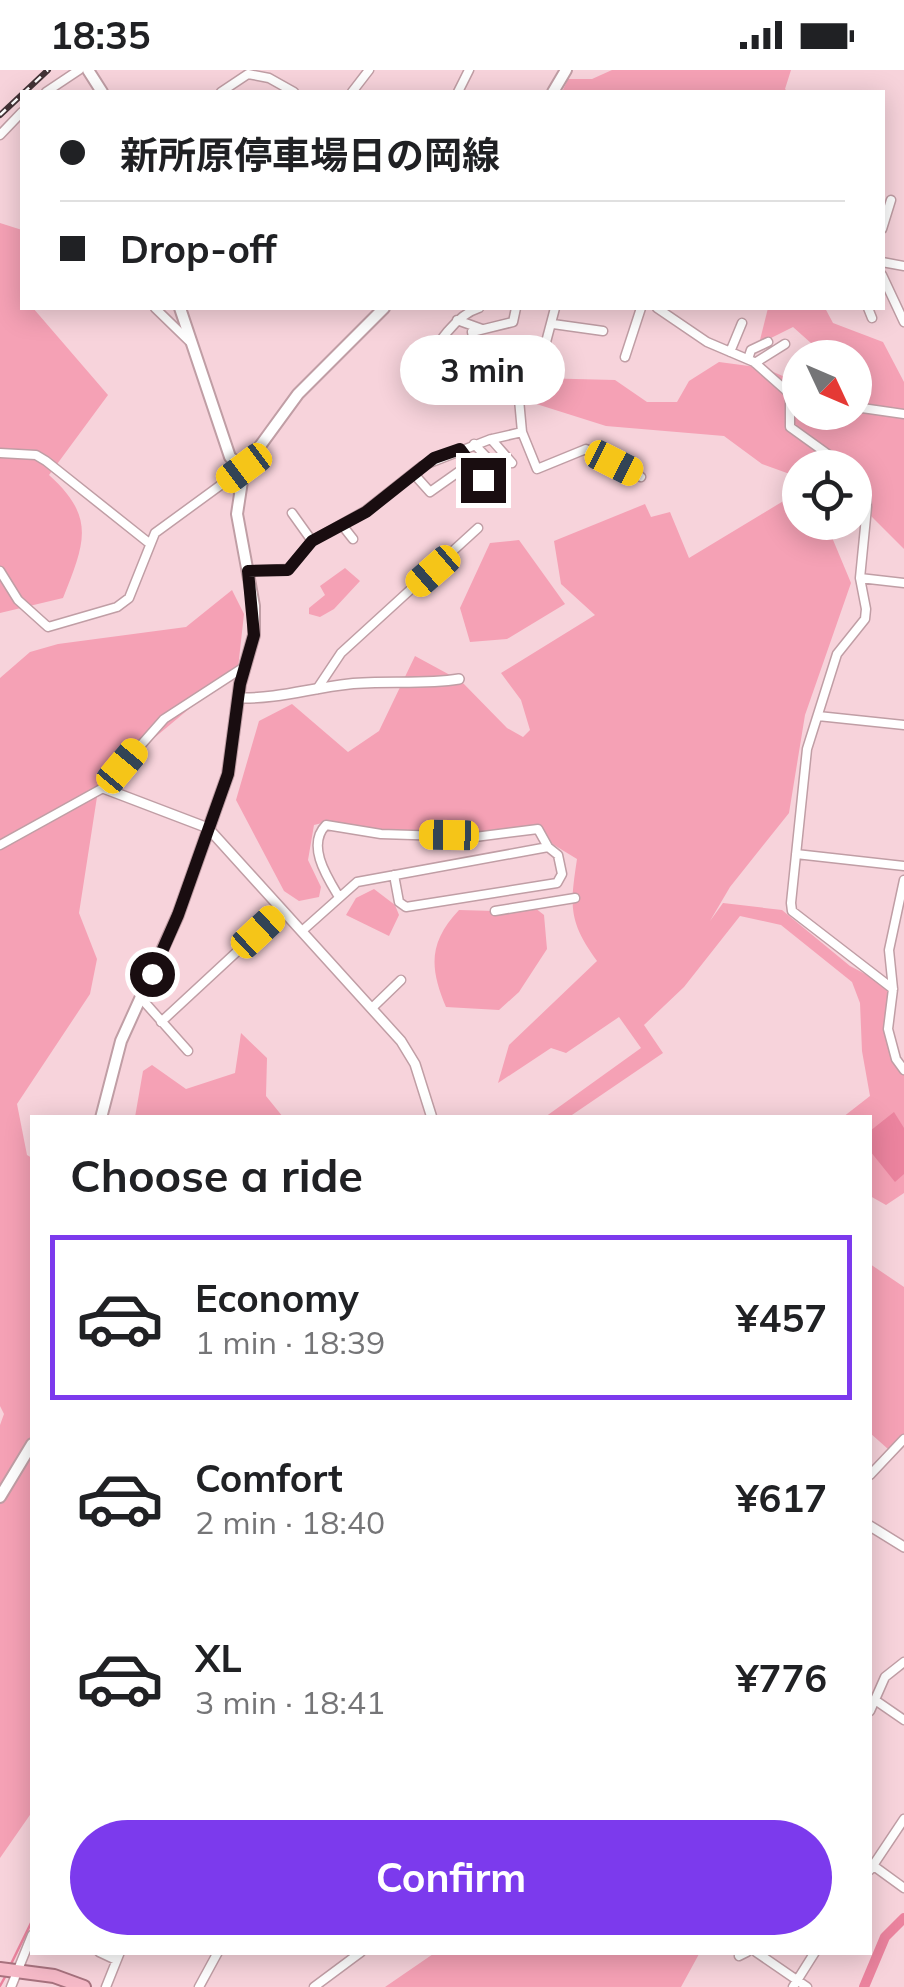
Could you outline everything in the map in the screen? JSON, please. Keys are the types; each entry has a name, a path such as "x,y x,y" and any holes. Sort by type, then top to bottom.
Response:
{"highway":[{"path":"0,1969 77,1986"}],"main road":[{"path":"181,310 230,456 244,468"},
{"path":"101,1115 121,1041 178,915 228,774 244,668 254,635 237,514 244,468 298,394 382,310"},
{"path":"0,1496 30,1447"}],"street":[{"path":"49,90 80,70"},
{"path":"353,70 366,73"},
{"path":"225,90 248,74 268,74 291,90"},
{"path":"0,135 20,114"},
{"path":"885,219 890,200"},
{"path":"885,281 904,322"},
{"path":"157,310 193,344"},
{"path":"475,328 513,322 516,310"},
{"path":"555,310 540,361 516,367 522,432 538,469 586,448 642,477"},
{"path":"624,357 640,310"},
{"path":"661,310 706,342 751,361 782,385"},
{"path":"869,310 872,318"},
{"path":"432,368 431,359 461,313 475,328 475,347 465,348 464,368"},
{"path":"730,352 742,323"},
{"path":"553,324 603,331"},
{"path":"751,361 751,350 768,342"},
{"path":"751,361 782,346"},
{"path":"872,409 904,414"},
{"path":"792,430 818,450"},
{"path":"248,571 288,570 312,541 342,525 434,458 522,432"},
{"path":"491,439 512,462"},
{"path":"474,444 498,470"},
{"path":"460,449 483,480"},
{"path":"0,453 36,455 46,461 149,543"},
{"path":"414,473 430,492 471,464"},
{"path":"0,571 18,600 48,627 117,607 128,598 149,543 174,516 244,468"},
{"path":"292,513 312,541"},
{"path":"342,525 353,540"},
{"path":"317,690 341,653 478,528"},
{"path":"864,540 860,578 865,619 837,654 806,756 792,911 893,989"},
{"path":"860,578 904,584"},
{"path":"0,845 103,788 164,720 244,668"},
{"path":"240,698 270,699 317,690 459,680"},
{"path":"818,716 904,725"},
{"path":"103,788 208,828 408,1051 431,1115"},
{"path":"339,897 317,850 320,832 326,825 382,834 476,837 538,829 548,847 558,855 562,874 557,883 406,907 400,902 394,875"},
{"path":"302,931 356,882 548,847"},
{"path":"796,854 904,866"},
{"path":"904,880 889,950 893,989 890,1040 904,1070"},
{"path":"495,911 574,898"},
{"path":"161,1022 282,910"},
{"path":"372,1007 401,980"},
{"path":"140,997 188,1051"},
{"path":"872,1473 904,1439"},
{"path":"872,1527 904,1547"},
{"path":"872,1706 885,1677 904,1662"},
{"path":"874,1700 904,1720"},
{"path":"872,1865 904,1819"},
{"path":"872,1867 904,1888"},
{"path":"11,1987 30,1941"},
{"path":"199,1987 216,1955"},
{"path":"314,1987 357,1955"},
{"path":"760,1955 795,1984 807,1987"},
{"path":"795,1984 813,1955"},
{"path":"106,1987 118,1956"}],"shaded area":[{"path":"612,70 791,70 786,90 563,90 568,79 592,79"},
{"path":"0,223 20,229 20,310 35,310 108,395 49,475 74,504 82,532 77,561 63,598 0,613"},
{"path":"768,310 826,310 833,323 883,342 904,382 904,549 872,517 872,450 782,450 782,471 762,464 724,436 606,426 530,402 536,378 615,380 647,402 677,402 689,381 719,362 764,368 782,376 782,430 872,430 872,340 808,340 793,327 759,344"},
{"path":"782,502 782,540 833,540 851,583 805,715 789,813 730,887 710,921 723,903 782,910 850,966 888,986 889,1040 904,1070 904,1193 886,1205 872,1197 872,1115 846,1115 870,1096 862,1051 860,1003 852,982 781,925 740,916 684,987 644,1025 663,1053 572,1115 548,1115 641,1048 619,1017 566,1053 551,1048 498,1083 509,1045 597,961 576,924 573,889 577,859 531,831 321,831 322,823 314,825 308,860 321,887 319,897 299,901 284,891 236,800 259,721 292,704 348,752 379,731 415,656 461,681 507,728 523,737 530,730 521,700 501,673 595,615 561,584 554,541 645,504 651,517 670,512 689,558"},
{"path":"519,540 565,604 507,639 470,642 460,608 490,543"},
{"path":"345,568 360,581 334,609 320,617 309,614 309,608 325,595 320,586"},
{"path":"232,590 244,614 238,668 99,784 79,913 97,959 90,994 17,1104 30,1157 30,1815 0,1858 0,1425 4,1414 0,1406 0,678 30,652 58,644 186,627"},
{"path":"374,889 395,905 399,915 389,936 346,915 356,898"},
{"path":"530,904 544,915 547,949 519,992 499,1010 446,1007 435,956 449,922 459,910 495,911"},
{"path":"241,1033 267,1058 266,1096 281,1115 135,1115 143,1071 152,1065 186,1089 235,1073"},
{"path":"894,1112 904,1128 904,1174 895,1182 872,1153 872,1129"},
{"path":"872,1265 904,1287 904,1437 888,1449 872,1435"},
{"path":"432,1955 698,1955 681,1987 385,1987"}],"waterway":[{"path":"864,1987 885,1937 904,1918"},
{"path":"11,1964 30,1925"},
{"path":"0,1986 5,1977"}],"railway":[{"path":"27,90 48,70"},
{"path":"0,115 20,96"}],"route":[{"path":"152,974 178,915 228,774 240,684 254,635 248,571 288,570 312,541 366,512 437,457 460,449 483,480"}]}
